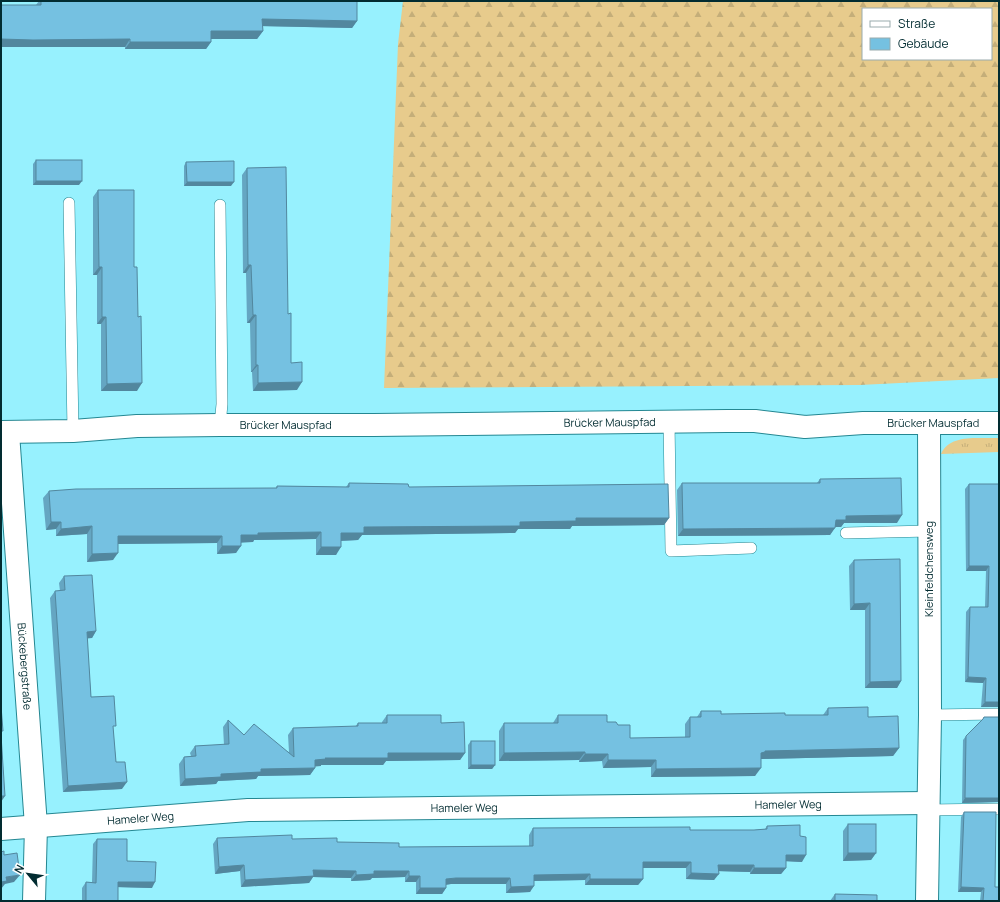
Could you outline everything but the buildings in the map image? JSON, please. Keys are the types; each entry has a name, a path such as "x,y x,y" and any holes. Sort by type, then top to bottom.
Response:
{"street":[{"name":"Brücker Mauspfad","path":"5,432 73,431 137,426 220,425 755,421 805,427 863,423 999,423"},
{"name":"Kleinfeldchensweg","path":"927,901 930,715 929,423"},
{"name":"Bückebergstraße","path":"5,432 36,826 34,901"},
{"name":"Hameler Weg","path":"1,829 248,810 928,806"}],"lane":[{"path":"69,203 73,431"},
{"path":"220,204 222,404 220,425"},
{"path":"669,421 671,551 750,548"},
{"path":"846,533 929,531"},
{"path":"930,715 999,714"},
{"path":"928,806 999,810"}],"green space":[{"path":"403,1 999,1 999,378 860,385 384,388 398,44"},
{"path":"966,438 999,438 999,452 941,454 945,447 958,440"}]}
